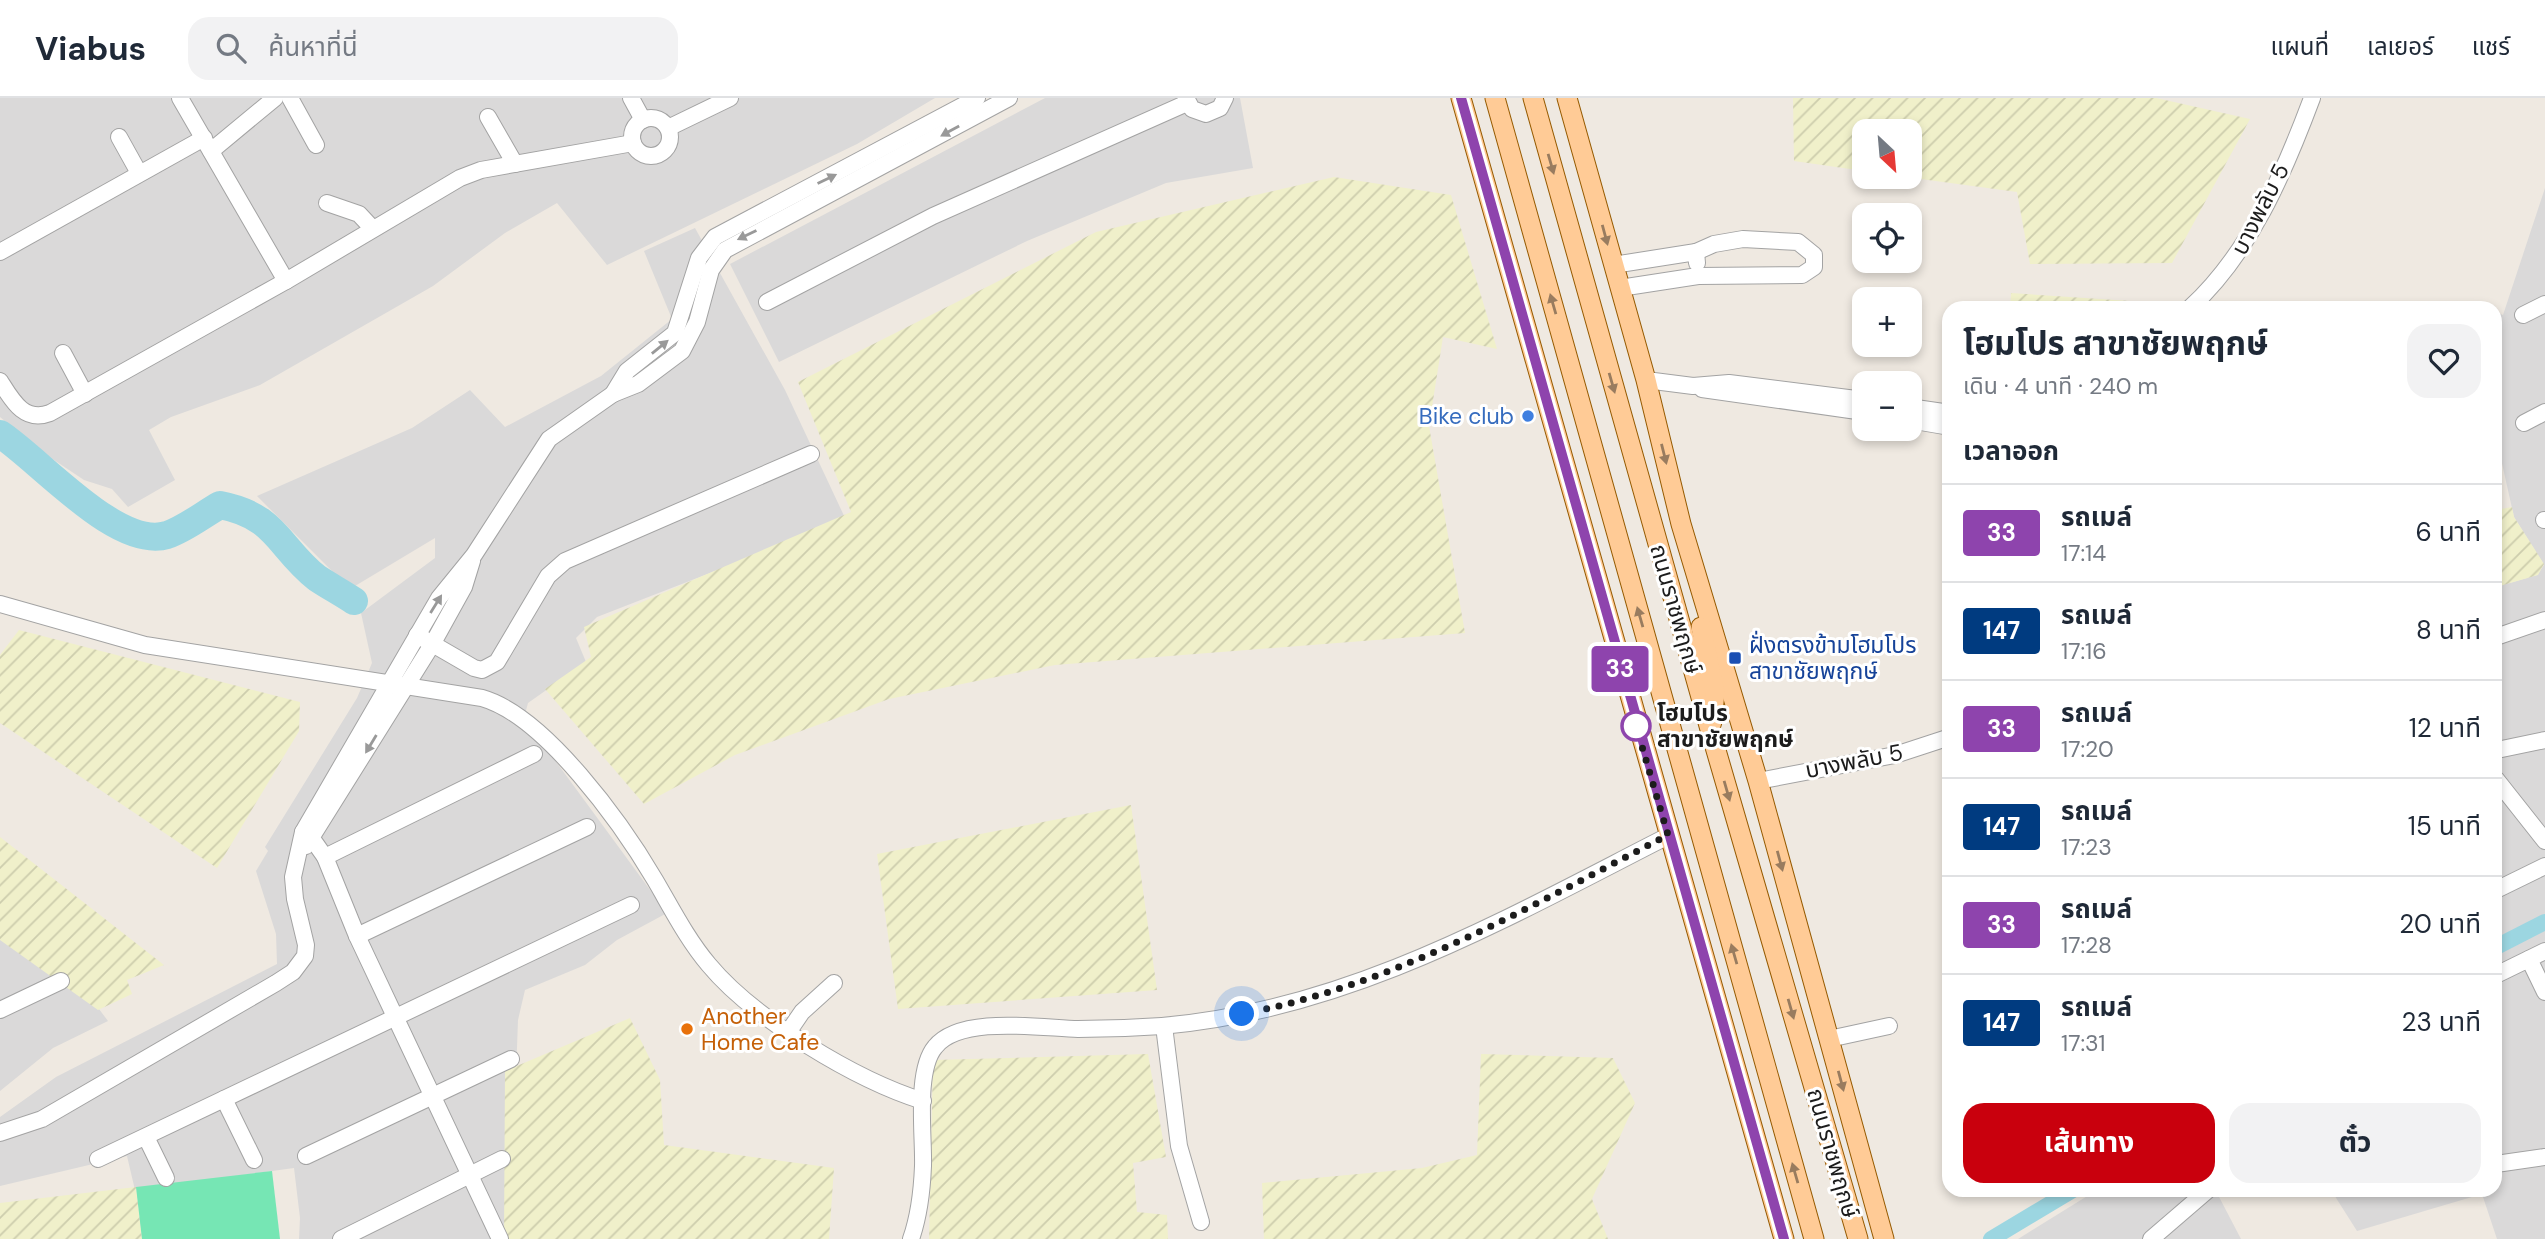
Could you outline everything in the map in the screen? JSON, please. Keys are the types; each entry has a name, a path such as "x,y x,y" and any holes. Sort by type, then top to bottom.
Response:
{"main road":[{"path":"1461,98 1784,1239"},
{"name":"ถนนราชพฤกษ์","path":"1495,98 1814,1239"},
{"name":"ถนนราชพฤกษ์","path":"1533,98 1711,733 1858,1238"},
{"name":"ถนนราชพฤกษ์","path":"1567,98 1646,380 1681,524 1758,781 1884,1239"},
{"path":"1681,524 1686,573 1715,692 1711,733"}],"street":[{"path":"180,98 286,281"},
{"path":"0,252 139,173 207,144 275,98"},
{"path":"290,98 316,145"},
{"path":"631,98 643,120"},
{"path":"668,128 730,98"},
{"path":"6,1132 42,1119 293,972 305,956 306,945 295,899 293,877 299,853 388,684 417,635 449,583 474,555 549,439 613,394 638,384 682,351 691,339 698,289 716,259 736,241 873,164 977,98"},
{"path":"873,164 1009,98"},
{"path":"767,302 933,216 1187,101 1198,113 1206,114 1220,108 1225,98"},
{"name":"บางพลับ 5","path":"2198,301 2215,285 2239,252 2295,139 2312,98"},
{"path":"488,117 515,164"},
{"path":"643,120 660,120 668,128 668,147 658,155 646,156 633,143 634,130 643,120"},
{"path":"119,137 139,173"},
{"path":"0,381 20,409 37,416 50,413 286,281 460,178 515,164 633,143"},
{"path":"327,203 359,214 373,229"},
{"path":"1613,265 1696,252 1714,244 1743,239 1798,242 1814,255 1812,272 1802,275 1698,275 1620,288"},
{"path":"1696,252 1698,275"},
{"path":"2523,315 2545,304"},
{"path":"63,353 85,394"},
{"path":"1646,380 1693,386 1723,394 1852,400"},
{"path":"1816,400 1852,409"},
{"path":"1922,409 1942,412"},
{"path":"2524,423 2545,412"},
{"path":"1922,422 1942,426"},
{"path":"417,635 474,668 489,667 497,662 548,576 565,561 811,454"},
{"path":"308,836 433,643 464,587 474,555"},
{"path":"0,604 145,645 492,701 530,722 559,751 629,839 695,947 711,968 739,994 789,1031 874,1083 923,1101"},
{"path":"2502,635 2545,620"},
{"name":"บางพลับ 5","path":"1758,781 1895,755 1942,740"},
{"path":"2502,749 2545,740"},
{"path":"325,857 534,754"},
{"path":"2502,787 2545,841"},
{"path":"357,936 586,827"},
{"path":"911,1239 921,1196 923,1101 931,1054 944,1038 958,1031 1002,1027 1092,1029 1164,1026 1222,1018 1299,1002 1405,966 1668,835"},
{"path":"308,836 325,857 394,1018 500,1239"},
{"path":"2502,887 2545,866"},
{"path":"98,1159 631,905"},
{"path":"2502,972 2545,951"},
{"path":"2529,959 2545,992"},
{"path":"0,1010 61,981"},
{"path":"789,1031 802,1012 834,983"},
{"path":"1164,1026 1179,1146 1201,1222"},
{"path":"1829,1039 1889,1026"},
{"path":"306,1156 511,1059"},
{"path":"224,1099 254,1160"},
{"path":"146,1137 166,1178"},
{"path":"2502,1163 2545,1157"},
{"path":"341,1239 502,1159"},
{"path":"2159,1237 2201,1197"}],"shaded area":[{"path":"0,98 935,98 857,144 607,265 557,203 505,233 433,286 260,385 171,417 149,430 175,480 128,507 112,489 84,480 45,454 0,417"},
{"path":"1045,98 1240,98 1253,168 1166,183 1027,241 779,362 730,264"},
{"path":"2545,188 2545,915 2502,935 2502,585 2537,575 2544,565 2514,517 2502,463 2503,315"},
{"path":"695,228 785,390 846,520 597,617 576,638 586,662 528,703 524,718 667,913 617,940 585,965 525,990 518,1020 510,1239 299,1239 300,1218 294,1168 135,1190 127,1156 0,1186 0,1117 56,1077 277,964 276,934 256,871 268,851 265,847 357,698 372,663 361,613 435,558 435,538 350,589 257,496 412,428 470,390 505,427 601,376 672,319 644,251"},
{"path":"0,927 71,972 108,1021 53,1048 0,1091"},
{"path":"2545,929 2545,1239 2497,1239 2483,1197 2502,1197 2502,951"},
{"path":"2086,1197 2219,1197 2241,1239 2018,1239"},
{"path":"2335,1197 2472,1197 2357,1231"}],"green space":[{"path":"1793,98 2156,98 2250,119 2172,263 2030,264 2017,192 1922,179 1922,119 1852,119 1852,169 1794,161"},
{"path":"1334,177 1451,195 1497,349 1443,337 1429,426 1465,633 1055,665 889,699 735,755 644,804 545,689 591,657 584,627 851,512 798,382 1096,232"},
{"path":"2011,293 2130,301 2010,301"},
{"path":"2512,507 2514,517 2544,564 2538,575 2502,585 2502,509"},
{"path":"19,630 300,702 299,731 217,868 0,723 0,655"},
{"path":"1131,805 1157,990 898,1009 877,854"},
{"path":"0,837 164,965 127,980 132,994 98,1010 0,940"},
{"path":"630,1018 660,1080 664,1145 834,1168 829,1239 504,1239 505,1071"},
{"path":"1148,1054 1166,1157 1133,1163 1137,1212 1167,1215 1168,1239 929,1239 933,1060"},
{"path":"1481,1054 1613,1058 1635,1103 1592,1199 1608,1239 1264,1239 1262,1183 1422,1168 1477,1155"},
{"path":"272,1171 280,1239 142,1239 136,1187"},
{"path":"136,1187 142,1239 0,1239 0,1203"}],"waterway":[{"path":"0,434 103,517 147,536 167,535 220,505 254,517 275,534 317,578 354,601"},
{"path":"2502,944 2545,922"},
{"path":"1991,1239 2061,1197"}],"bus line":[{"name":"33","path":"1461,98 1741,1097 1784,1239"}],"place":[{"name":"Bike club","path":"1528,416"},
{"name":"ฝั่งตรงข้ามโฮมโปร สาขาชัยพฤกษ์","path":"1735,658"},
{"name":"โฮมโปร สาขาชัยพฤกษ์","path":"1636,726"},
{"name":"Another Home Cafe","path":"687,1029"}],"route":[{"path":"1242,1014 1327,995 1358,981 1405,966 1668,835 1636,726"}]}
